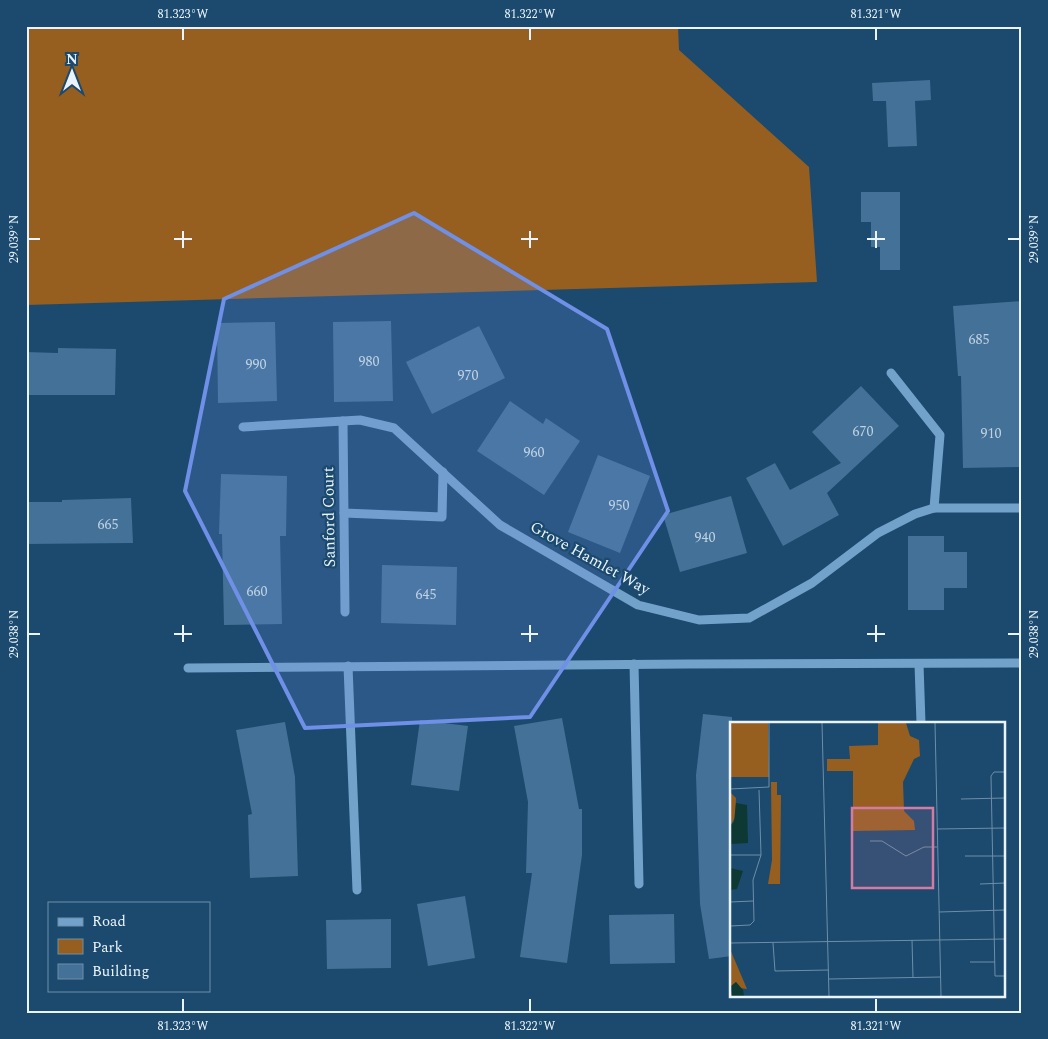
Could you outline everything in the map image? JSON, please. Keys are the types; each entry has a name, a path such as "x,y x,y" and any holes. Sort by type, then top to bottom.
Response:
{"street":[{"path":"891,373 940,435 934,508"},
{"name":"Grove Hamlet Way","path":"243,427 360,420 394,428 500,525 638,605 699,620 749,618 812,583 878,533 915,514 934,508 1022,508"},
{"name":"Sanford Court","path":"343,421 345,612"},
{"path":"344,513 442,517 443,472"},
{"path":"188,668 634,664 1022,664"},
{"path":"634,664 639,884"},
{"path":"919,664 921,722"},
{"path":"348,666 357,890"}],"highlighted area":[{"path":"414,213 607,329 668,511 530,717 305,728 185,491 224,299"}],"green space":[{"path":"26,26 678,26 679,50 809,167 817,282 26,305"}],"building":[{"path":"930,80 931,100 915,101 917,146 888,147 886,101 873,101 872,83"},
{"path":"861,192 900,192 900,270 880,270 880,247 871,247 871,222 861,222"},
{"path":"1022,301 1022,371 1020,371 1022,467 963,468 961,376 958,376 953,306"},
{"path":"391,321 393,401 334,402 333,322"},
{"path":"275,322 277,401 218,403 217,323"},
{"path":"479,326 505,378 432,414 406,362"},
{"path":"58,348 116,349 115,395 26,395 26,352 58,353"},
{"path":"861,386 899,426 827,493 839,515 783,546 746,478 775,463 790,490 841,463 812,432"},
{"path":"510,401 543,424 546,418 580,441 544,495 477,451"},
{"path":"598,455 650,476 620,553 568,532"},
{"path":"221,474 287,476 286,536 280,536 282,624 224,625 222,534 219,534"},
{"path":"731,496 747,553 680,572 663,515"},
{"path":"131,498 133,543 26,544 26,502"},
{"path":"908,536 944,536 944,552 967,552 967,588 944,588 944,610 908,610"},
{"path":"382,565 457,567 456,625 381,623"},
{"path":"703,714 732,717 732,722 730,722 730,956 709,959 700,904 696,775"},
{"path":"562,718 579,809 582,809 582,855 567,963 520,957 532,873 526,873 528,802 514,726"},
{"path":"420,720 468,726 459,791 411,785"},
{"path":"285,722 295,777 298,876 250,878 248,815 252,814 236,730"},
{"path":"465,896 475,958 428,966 417,904"},
{"path":"674,914 675,963 610,964 609,915"},
{"path":"391,919 391,968 327,969 326,920"}]}
